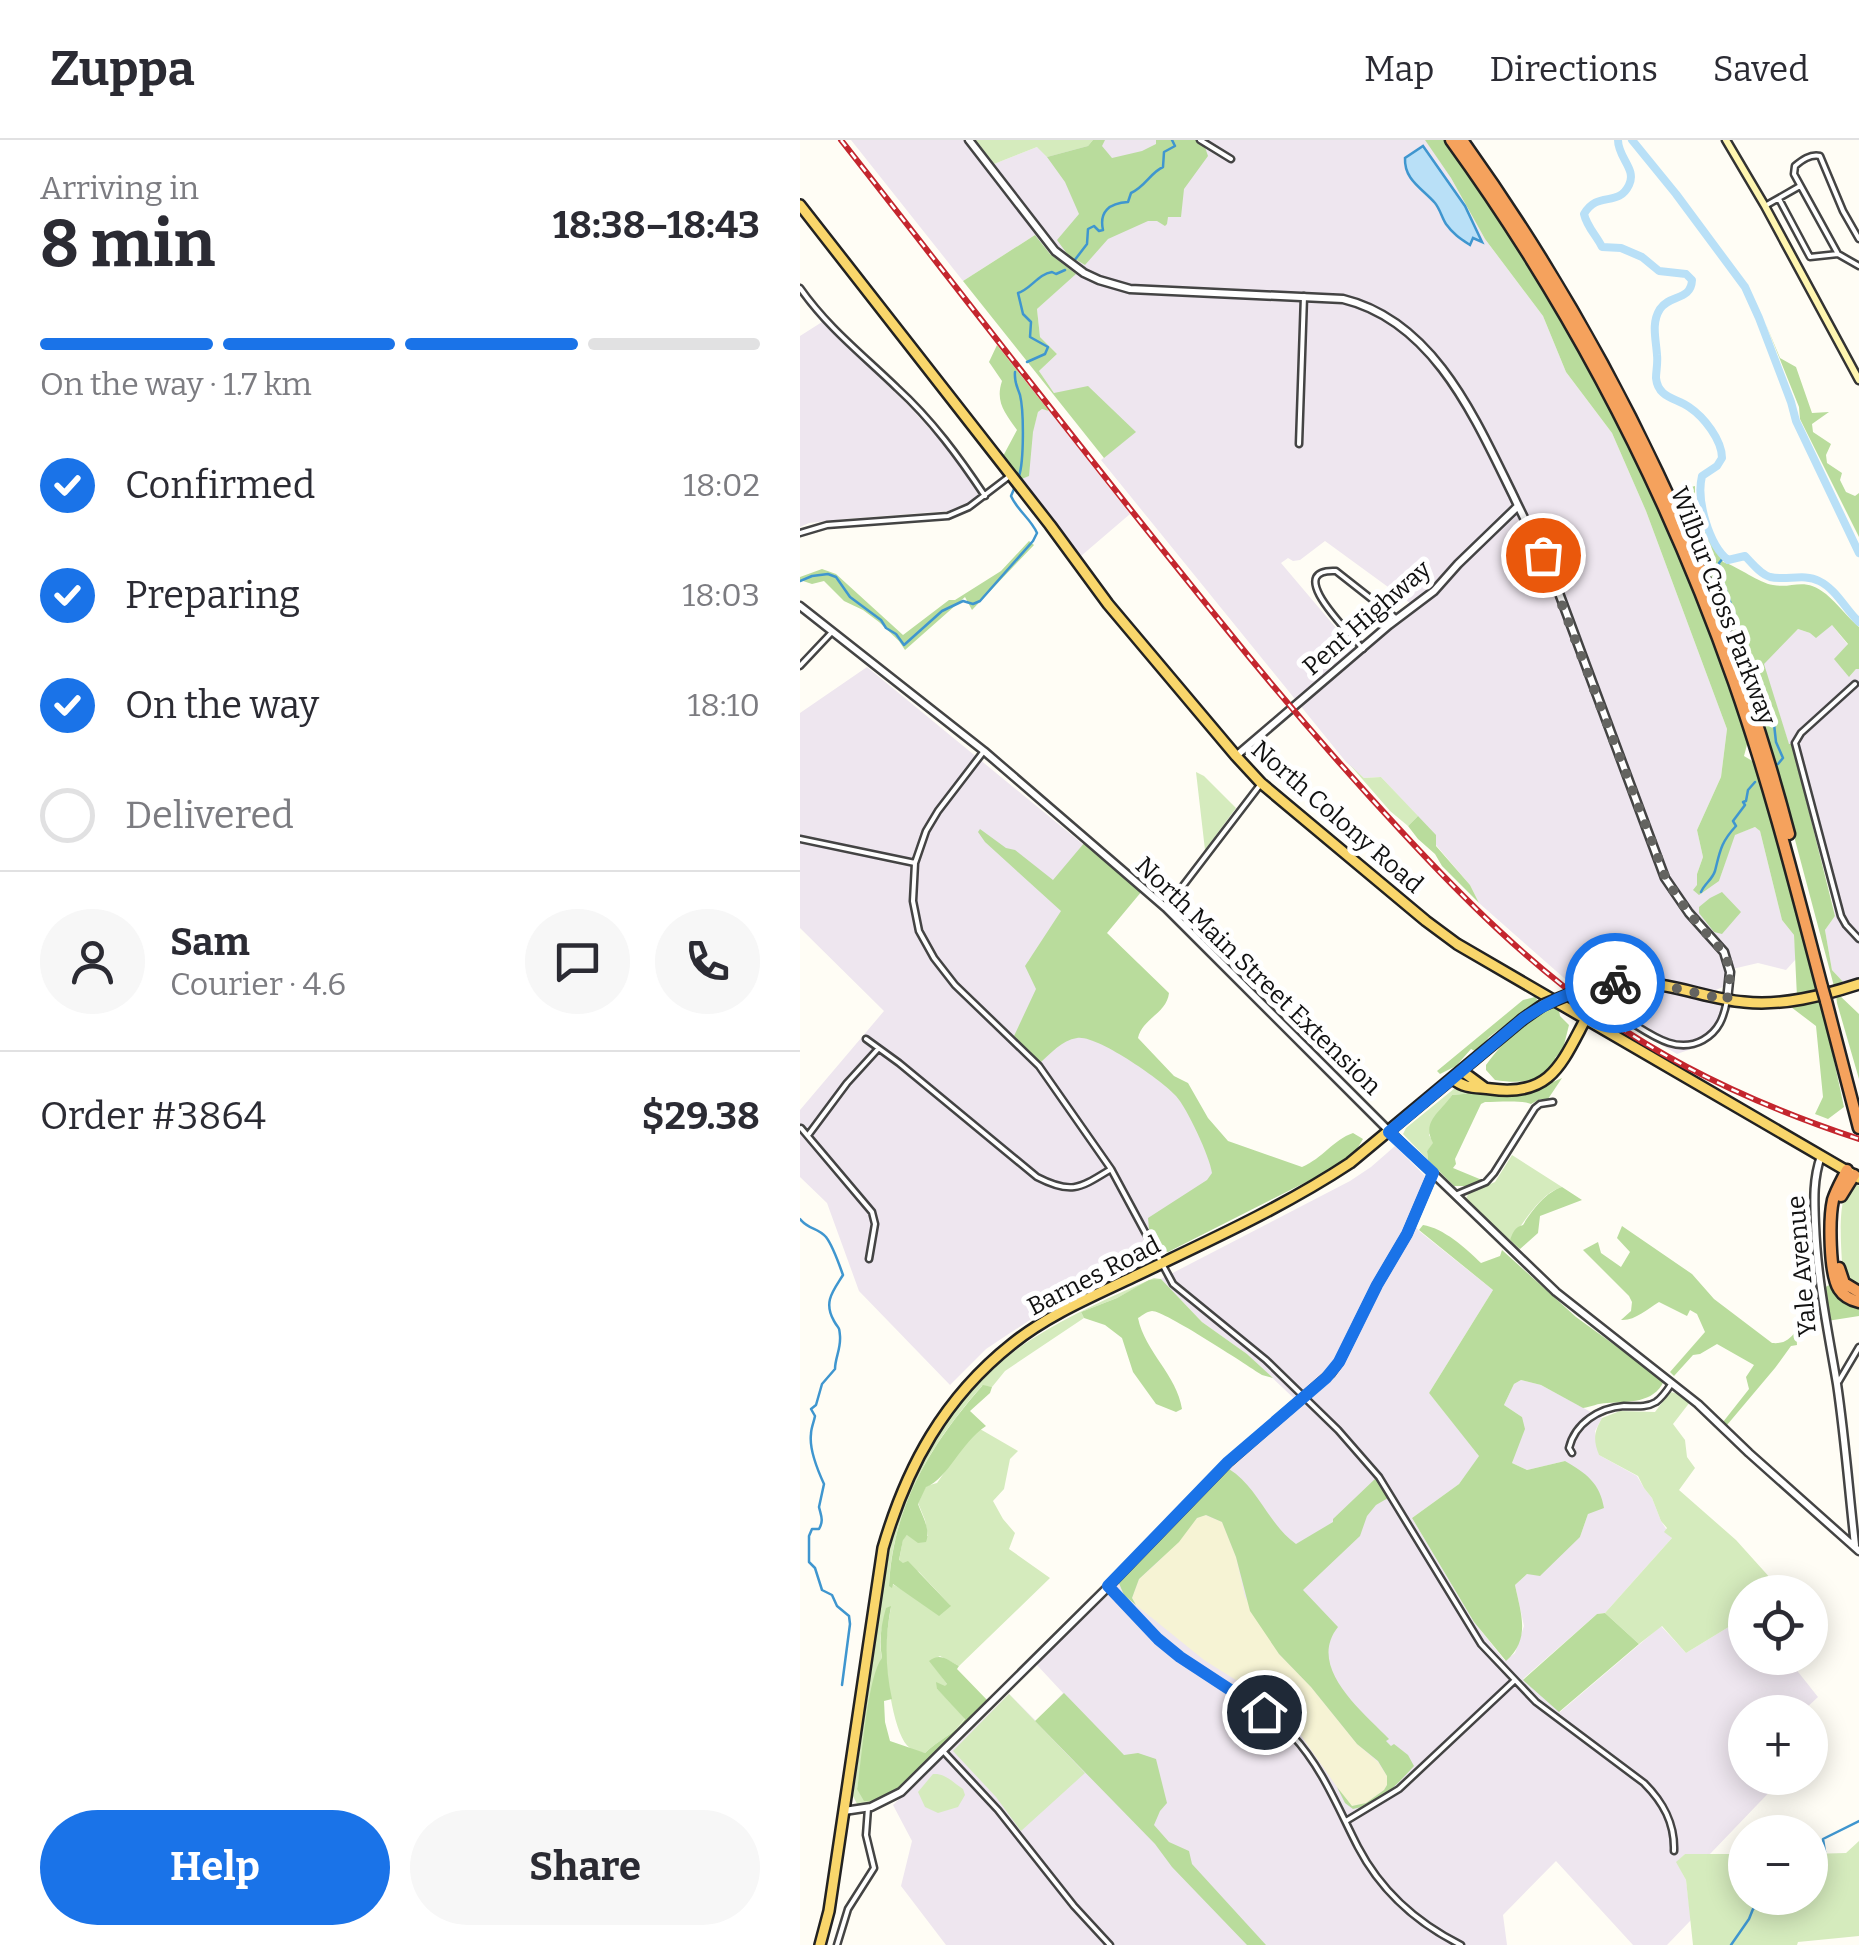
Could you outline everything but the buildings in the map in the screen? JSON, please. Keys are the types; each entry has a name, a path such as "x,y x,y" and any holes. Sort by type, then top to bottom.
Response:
{"highway":[{"name":"Wilbur Cross Parkway","path":"1452,140 1527,252 1580,342 1668,515 1748,723 1858,1101"},
{"name":"Wilbur Cross Parkway","path":"1462,140 1588,338 1687,539 1761,735 1825,986"},
{"name":"Wilbur Cross Parkway","path":"1829,1000 1859,1128"},
{"path":"1853,1174 1838,1212 1840,1268 1844,1283 1859,1292"},
{"path":"1853,1174 1835,1195 1831,1211 1833,1271 1840,1290 1859,1302"}],"main road":[{"path":"1726,140 1859,380"},
{"name":"North Colony Road","path":"800,204 1108,604 1261,783 1445,936 1853,1174"},
{"name":"Barnes Road","path":"820,1945 829,1912 884,1548 900,1495 924,1445 950,1408 1014,1342 1063,1312 1310,1188 1389,1132 1523,1019 1582,988 1647,983 1727,1000 1770,1004 1859,984"},
{"path":"1453,1079 1465,1086 1529,1088 1546,1080 1562,1065 1586,1020"},
{"path":"1466,1067 1485,1088"}],"street":[{"path":"969,140 1054,251 1084,274 1130,288 1343,298 1360,303 1385,314 1410,332 1469,407 1552,575 1666,879 1688,913 1724,952 1730,972 1722,1021 1708,1037 1689,1046 1673,1045 1622,1017"},
{"path":"1200,140 1231,159"},
{"path":"1859,239 1820,156 1804,158 1794,166 1794,174 1838,254 1859,266"},
{"path":"1765,206 1801,186"},
{"path":"1779,199 1810,258 1838,254"},
{"path":"800,288 840,337 939,432 985,496"},
{"path":"1298,444 1304,296"},
{"path":"800,533 827,526 948,516 969,507 1011,475"},
{"name":"Pent Highway","path":"1236,756 1434,591 1518,506"},
{"path":"1363,649 1316,594 1320,574 1336,571 1397,619"},
{"name":"North Main Street Extension","path":"800,606 984,751 1166,908 1389,1132 1573,1308 1717,1420 1857,1549"},
{"path":"800,666 832,632"},
{"path":"1855,684 1801,732 1795,748 1841,916 1859,940"},
{"path":"984,751 938,811 915,863 913,901 919,931 934,958 955,985 1038,1066 1112,1169 1173,1284 1266,1360 1361,1454 1379,1477 1471,1630 1536,1702 1644,1782 1664,1806 1674,1851"},
{"path":"1166,908 1261,783"},
{"path":"800,839 915,863"},
{"path":"866,1039 1037,1177 1056,1187 1080,1188 1112,1169"},
{"path":"808,1136 878,1049"},
{"path":"1456,1195 1486,1182 1530,1114 1540,1104 1553,1102"},
{"path":"801,1128 872,1212 875,1224 869,1259"},
{"name":"Yale Avenue","path":"1821,1156 1814,1188 1816,1254 1857,1549"},
{"path":"844,1810 868,1808 901,1792 1228,1462 1326,1378 1339,1362 1413,1223 1433,1173"},
{"path":"1837,1385 1859,1347"},
{"path":"1572,1453 1572,1438 1592,1416 1606,1409 1654,1403 1672,1383"},
{"path":"1108,1586 1180,1657 1264,1712 1293,1736 1316,1766 1359,1849 1391,1894 1418,1920 1459,1945"},
{"path":"1346,1822 1399,1789 1514,1681"},
{"path":"944,1752 998,1810 1110,1945"},
{"path":"837,1945 848,1910 874,1865 866,1835 868,1808"}],"shaded area":[{"path":"851,140 975,140 994,164 1037,147 1088,146 1093,140 1426,140 1485,239 1543,316 1566,372 1612,433 1646,511 1727,729 1721,777 1697,830 1703,857 1697,885 1719,881 1734,835 1755,827 1760,831 1782,920 1794,935 1796,959 1786,970 1758,963 1728,970 1723,987 1713,991 1667,979 1616,977 1572,985 1479,903 1470,885 1436,845 1435,835 1381,777 1364,778 1346,762 1101,460 1135,432 1054,393 1039,371 1057,354 1040,337 1037,309 1076,273 1050,254 1035,235 963,281","holes":["1325,541 1410,603 1359,648 1353,648 1281,563 1288,558 1300,560"]},
{"path":"822,322 950,451 979,495 974,500 948,511 845,519 800,527 800,336"},
{"path":"1042,409 1049,411 1130,514 1081,556 1019,480"},
{"path":"1832,625 1848,645 1835,659 1850,676 1859,669 1859,981 1846,985 1832,970 1825,930 1835,916 1815,804 1798,744 1789,745 1763,663 1798,629 1810,633"},
{"path":"867,667 1107,864 1028,961 1181,1093 1250,1206 1054,1304 986,1349 950,1385 859,1291 827,1203 800,1177 800,1110 884,1011 800,928 800,713"},
{"path":"1617,986 1670,990 1734,1007 1728,1010 1714,1035 1677,1054 1583,994"},
{"path":"1395,1146 1425,1176 1409,1217 1419,1231 1493,1290 1429,1393 1480,1456 1459,1484 1412,1518 1474,1622 1505,1661 1515,1653 1524,1626 1515,1585 1580,1537 1588,1514 1565,1461 1527,1470 1512,1463 1522,1417 1504,1405 1514,1384 1521,1380 1541,1385 1602,1418 1595,1431 1599,1455 1637,1476 1672,1538 1605,1613 1597,1614 1523,1679 1560,1712 1661,1626 1686,1653 1728,1627 1728,1675 1801,1675 1816,1695 1728,1695 1728,1795 1767,1795 1747,1815 1728,1815 1728,1835 1710,1854 1685,1854 1677,1862 1686,1880 1691,1920 1667,1945 1633,1945 1556,1861 1503,1915 1507,1945 946,1945 901,1886 912,1841 893,1805 1009,1694 1036,1721 1063,1693 1036,1664 1254,1444 1301,1405 1247,1354 1202,1322 1161,1279 1371,1167"},
{"path":"1205,1515 1222,1522 1236,1557 1245,1597 1279,1654 1387,1776 1384,1790 1366,1803 1352,1806 1346,1800 1293,1724 1271,1702 1204,1660 1132,1598 1139,1579 1197,1518"}],"green space":[{"path":"975,140 1093,140 1088,146 1047,157 1037,147 994,164"},
{"path":"1093,140 1105,140 1102,146 1112,158 1142,151 1156,144 1156,140 1197,140 1208,156 1184,189 1181,217 1168,217 1165,226 1148,221 1108,239 1085,265 1068,255 1057,240 1079,214 1065,182 1047,157 1088,146"},
{"path":"1425,140 1445,140 1529,263 1626,437 1674,541 1700,600 1749,737 1744,756 1754,762 1761,777 1817,993 1797,997 1794,935 1782,920 1760,831 1755,827 1735,835 1719,881 1699,895 1693,890 1703,857 1697,830 1721,777 1727,729 1646,511 1612,433 1566,372 1543,316 1485,239"},
{"path":"1035,235 1050,254 1076,274 1037,309 1040,337 1057,354 1039,371 1054,393 1088,386 1136,432 1104,458 963,281"},
{"path":"1765,322 1780,358 1796,367 1812,413 1829,412 1812,424 1813,432 1831,444 1827,463 1842,473 1840,480 1846,492 1855,496 1859,493 1859,537 1800,419 1799,407"},
{"path":"997,345 1049,411 1038,412 1029,476 1019,480 1002,458 1017,430 1001,401 1002,381 989,362"},
{"path":"1695,486 1695,508 1723,562 1767,584 1805,584 1818,589 1859,627 1859,669 1849,677 1834,659 1848,644 1832,625 1816,638 1798,629 1764,664 1792,744 1835,916 1825,930 1832,970 1846,985 1835,990 1774,761 1743,664 1676,499 1684,489"},
{"path":"1029,541 1034,545 972,610 965,597 905,650 879,622 844,601 824,581 812,584 800,580 822,569 836,574 903,635 949,600 1001,571"},
{"path":"1350,765 1364,778 1381,777 1418,816 1408,826"},
{"path":"1196,772 1236,808 1205,850"},
{"path":"1418,816 1436,835 1436,846 1470,885 1479,903 1408,826"},
{"path":"980,829 1053,880 1085,842 1142,891 1107,933 1169,993 1164,1006 1138,1038 1174,1076 1188,1083 1208,1118 1228,1141 1302,1167 1353,1133 1363,1139 1357,1149 1330,1170 1168,1252 1163,1251 1149,1229 1148,1218 1207,1180 1212,1173 1203,1145 1176,1096 1113,1051 1077,1038 1061,1044 1039,1064 1014,1036 1036,989 1025,966 1061,911 985,842"},
{"path":"1722,892 1741,912 1722,934 1714,932 1699,913 1699,907"},
{"path":"1838,994 1859,1014 1859,1079 1837,1003"},
{"path":"1535,997 1538,1001 1489,1037 1477,1052 1471,1049 1456,1066 1440,1074 1437,1071 1523,1000"},
{"path":"1821,1000 1844,1107 1828,1119 1815,1114 1823,1097 1816,1026 1791,1007"},
{"path":"1552,1006 1569,1025 1563,1049 1555,1058 1559,1062 1530,1080 1495,1080 1486,1065 1516,1032"},
{"path":"1562,1078 1548,1099 1531,1104 1481,1104 1453,1168 1482,1180 1454,1186 1428,1160 1427,1151 1433,1143 1431,1123 1452,1095 1525,1094"},
{"path":"1455,1088 1485,1092 1452,1095 1429,1135 1434,1143 1427,1151 1428,1160 1403,1134"},
{"path":"1512,1155 1562,1187 1539,1202 1510,1240 1518,1251 1465,1200 1469,1193 1495,1182"},
{"path":"1856,1184 1859,1290 1843,1276 1841,1244 1842,1205 1849,1188"},
{"path":"1562,1187 1582,1200 1540,1216 1538,1233 1520,1249 1510,1240 1515,1230 1545,1197"},
{"path":"1423,1225 1446,1234 1481,1263 1500,1256 1502,1250 1576,1317 1664,1381 1647,1398 1583,1408 1541,1385 1521,1380 1514,1384 1504,1405 1522,1417 1525,1429 1512,1463 1527,1470 1565,1461 1591,1480 1604,1508 1588,1514 1580,1537 1540,1576 1527,1574 1515,1585 1521,1635 1506,1661 1474,1622 1412,1518 1459,1484 1479,1456 1429,1393 1493,1290 1419,1230"},
{"path":"1622,1226 1692,1274 1714,1299 1772,1343 1786,1341 1796,1331 1797,1345 1791,1346 1727,1425 1723,1422 1749,1389 1746,1377 1754,1365 1717,1344 1693,1355 1674,1376 1670,1372 1705,1332 1697,1314 1690,1310 1687,1316 1659,1302 1636,1317 1621,1320 1631,1311 1629,1296 1583,1250 1598,1242 1601,1253 1621,1267 1630,1252 1617,1238"},
{"path":"1154,1278 1161,1279 1081,1312 1084,1318 1005,1371 992,1387 982,1386 931,1454 906,1503 889,1586 950,1605 919,1572 899,1561 907,1535 928,1536 918,1503 926,1486 937,1483 964,1444 980,1429 1018,1451 1010,1459 1004,1489 993,1501 1015,1533 1009,1549 1050,1578 959,1666 940,1656 930,1661 947,1684 937,1689 965,1718 925,1753 904,1742 892,1705 886,1655 891,1607 881,1632 882,1658 857,1789 882,1798 900,1789 880,1800 857,1804 853,1796 886,1568 900,1512 926,1454 963,1401 1008,1357 1062,1321 1092,1306"},
{"path":"1161,1279 1202,1322 1273,1378 1172,1319 1150,1311 1138,1318 1147,1342 1174,1385 1182,1409 1176,1412 1156,1404 1133,1372 1122,1338 1105,1325 1084,1318 1081,1312 1149,1280"},
{"path":"1834,1282 1859,1306 1859,1316 1827,1321 1824,1288"},
{"path":"983,1385 992,1387 990,1393 970,1411 986,1426 926,1487 918,1504 927,1527 926,1542 918,1543 907,1535 899,1560 908,1561 951,1606 939,1616 893,1584 892,1588 889,1586 892,1557 898,1529 918,1478 947,1430"},
{"path":"1670,1392 1690,1402 1673,1424 1685,1440 1687,1457 1695,1468 1679,1490 1736,1540 1768,1575 1728,1575 1728,1627 1686,1653 1662,1626 1639,1644 1605,1613 1672,1538 1664,1532 1667,1528 1638,1476 1599,1455 1596,1432 1602,1418 1620,1411 1655,1412"},
{"path":"1229,1469 1248,1485 1296,1544 1333,1522 1376,1478 1388,1498 1367,1516 1360,1536 1303,1590 1338,1627 1330,1642 1329,1658 1342,1688 1389,1739 1386,1741 1408,1755 1414,1766 1371,1803 1353,1809 1337,1787 1352,1806 1366,1803 1384,1790 1387,1776 1378,1761 1357,1744 1279,1654 1250,1611 1222,1522 1206,1515 1197,1518 1179,1542 1139,1579 1132,1598 1136,1605 1124,1595 1118,1581"},
{"path":"891,1606 887,1652 892,1699 884,1701 890,1741 925,1753 965,1719 937,1689 936,1682 947,1684 929,1661 933,1658 944,1658 959,1666 957,1669 989,1702 900,1789 864,1801 857,1789 866,1720 872,1682 882,1658 883,1621 886,1608"},
{"path":"1605,1613 1639,1644 1559,1712 1523,1680 1597,1614"},
{"path":"1064,1693 1124,1755 1138,1753 1156,1759 1167,1803 1154,1825 1169,1842 1189,1851 1192,1864 1266,1945 1247,1945 1035,1721"},
{"path":"1009,1694 1085,1773 1021,1831 953,1751"},
{"path":"933,1774 946,1777 963,1789 965,1795 958,1807 938,1813 925,1807 918,1792"},
{"path":"1859,1841 1859,1936 1797,1945 1693,1945 1686,1880 1676,1862 1685,1854 1728,1854 1728,1915 1828,1915 1828,1854 1846,1853"}],"water":[{"path":"1423,146 1465,206 1482,242 1473,238 1470,245 1454,233 1435,203 1411,178 1405,158"}],"waterway":[{"path":"1074,261 1087,244 1088,229 1094,226 1103,230 1107,210 1128,202 1131,193 1163,167 1164,152 1175,146 1172,140"},
{"path":"1618,140 1631,174 1629,185 1619,196 1595,203 1584,214 1602,247 1621,248 1642,257 1659,271 1686,274 1692,280 1688,291 1664,304 1657,314 1656,378 1660,390 1700,417 1719,444 1722,458 1702,476 1701,486 1703,509 1715,544 1728,560 1745,556 1770,577 1819,581 1836,594 1859,622"},
{"path":"1632,140 1745,287 1796,421 1859,553"},
{"path":"1027,362 1045,354 1048,347 1030,337 1031,322 1023,314 1018,293 1047,273 1065,270"},
{"path":"1015,372 1023,424 1019,476"},
{"path":"800,581 828,574 836,577 850,597 881,620 904,645 942,611 963,601 980,601 1033,541 1037,533 1011,496 1014,489"},
{"path":"1724,557 1719,571 1774,724 1783,758 1778,764"},
{"path":"1701,892 1714,874 1722,847 1736,826 1733,821 1755,782"},
{"path":"800,1219 826,1237 843,1275 829,1302 840,1336 835,1369 822,1384 811,1409 815,1416 811,1446 824,1484 819,1507 821,1523 809,1536 809,1562 822,1590 832,1595 837,1606 849,1616 842,1685"},
{"path":"1828,1836 1859,1821"},
{"path":"1731,1945 1751,1915"}],"railway":[{"path":"841,140 1245,652 1356,782 1473,905 1548,973 1632,1035 1726,1086 1859,1139"}],"way so far":[{"path":"1543,555 1666,879 1730,965 1727,1000 1662,985 1615,983"}],"route":[{"path":"1264,1712 1180,1657 1108,1586 1228,1462 1326,1378 1339,1362 1413,1223 1433,1173 1389,1132 1542,1006 1582,988 1615,983"}]}
